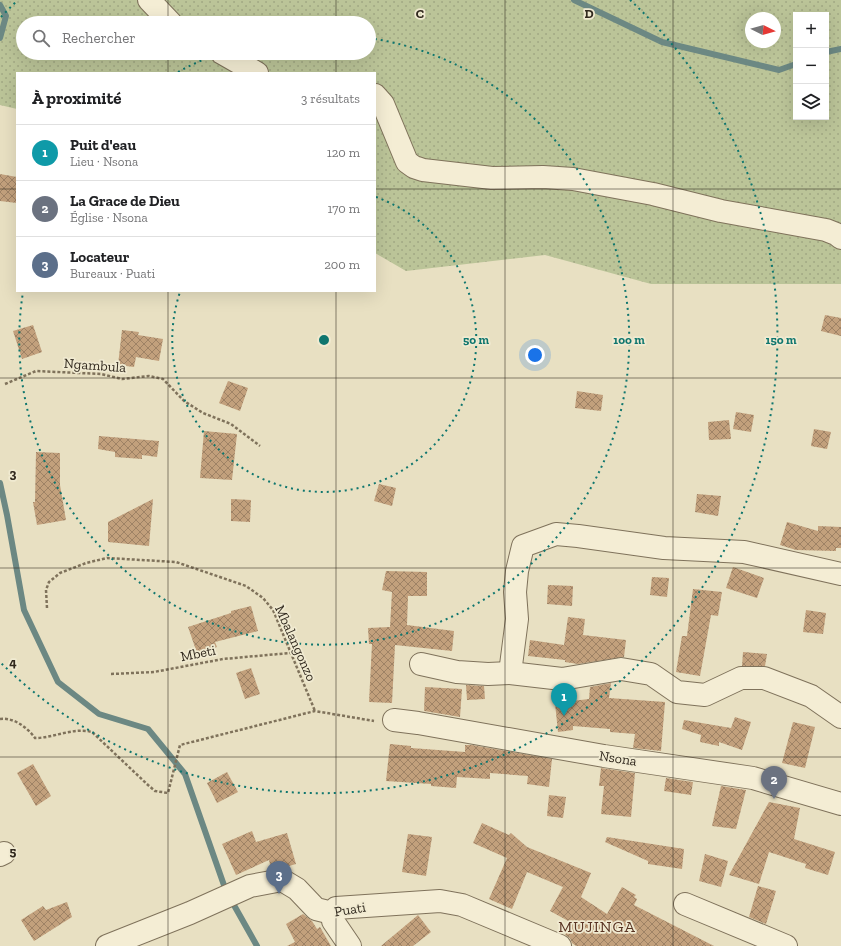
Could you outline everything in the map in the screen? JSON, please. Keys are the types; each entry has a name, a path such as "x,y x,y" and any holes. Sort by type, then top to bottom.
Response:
{"street":[{"path":"149,0 164,16"},
{"path":"234,60 254,72"},
{"path":"376,96 383,104 407,162 414,167 423,170 492,178 573,178 653,194 721,210 826,230 841,238"},
{"path":"510,673 517,620 515,592 517,571 523,546 556,534 664,548 744,552 841,574"},
{"path":"421,664 457,672 488,674 510,673 562,679 621,669 652,674 677,692 705,695 741,678 764,678 810,696 841,717"},
{"name":"Nsona","path":"394,720 426,724 604,756 753,778 841,804"},
{"name":"Puati","path":"107,946 250,886 282,880 297,888 316,909 332,913 336,908 440,901 462,905 560,946"},
{"path":"685,904 786,946"},
{"path":"332,913 333,921 350,946"}],"path":[{"name":"Ngambula","path":"5,384 36,371 101,374 122,379 149,376 163,379 184,401 203,413 231,424 260,446"},
{"name":"Mbalangonzo","path":"47,608 46,590 49,582 60,573 86,563 107,558 176,562 246,586 263,598 273,610 315,711"},
{"name":"Mbeti","path":"110,674 154,672 223,659 290,653"},
{"path":"0,719 6,718 14,721 31,732 35,738 84,730 92,732 148,786 155,791 168,793 180,744 315,711 378,721 394,720"}],"green space":[{"path":"0,0 841,0 841,284 651,284 545,255 406,271 376,254 376,72 16,72 16,109 0,105"}],"building":[{"path":"0,174 16,177 16,203 0,201"},
{"path":"825,315 841,318 841,336 821,331"},
{"path":"33,325 42,352 22,359 13,331"},
{"path":"122,330 139,332 138,335 163,339 159,361 136,357 134,367 118,365"},
{"path":"228,381 248,388 240,411 219,403"},
{"path":"577,391 603,395 601,411 575,408"},
{"path":"736,412 754,415 751,432 733,429"},
{"path":"729,420 731,439 709,440 708,422"},
{"path":"814,429 831,432 827,449 811,446"},
{"path":"204,431 237,434 232,480 200,478"},
{"path":"99,436 159,441 157,457 142,455 142,459 115,457 115,452 98,449"},
{"path":"36,452 60,453 60,485 66,520 37,525 33,502 35,502"},
{"path":"379,484 396,488 392,506 374,501"},
{"path":"697,494 721,496 718,516 695,512"},
{"path":"153,499 149,546 108,542 108,522"},
{"path":"231,499 251,500 250,522 231,521"},
{"path":"787,522 818,531 818,526 841,527 841,548 836,548 836,551 796,550 780,545"},
{"path":"733,567 764,578 757,598 726,588"},
{"path":"386,571 427,572 427,596 408,596 407,625 454,631 452,651 395,645 392,703 369,702 372,644 369,644 368,628 390,627 392,592 382,590"},
{"path":"652,577 669,578 667,597 650,595"},
{"path":"548,585 573,586 572,606 547,604"},
{"path":"693,589 722,592 718,616 711,615 700,676 676,672 682,636 687,636"},
{"path":"251,606 258,631 215,642 217,647 197,653 188,627 231,613 231,611"},
{"path":"806,610 826,613 823,634 803,632"},
{"path":"568,617 585,619 583,635 626,640 624,657 578,664 565,662 565,660 528,656 530,640 564,645"},
{"path":"743,652 767,654 765,666 742,666"},
{"path":"251,668 260,694 245,699 236,673"},
{"path":"611,683 609,698 665,702 661,751 633,748 635,734 610,732 610,729 573,726 573,730 558,732 555,703 589,699 590,687"},
{"path":"466,685 484,686 485,699 467,700"},
{"path":"425,687 462,689 460,717 424,711"},
{"path":"735,717 751,722 742,750 719,742 719,746 700,742 701,735 682,729 684,720 731,728"},
{"path":"793,722 815,727 805,768 782,763"},
{"path":"390,744 411,746 411,748 465,752 465,745 472,745 552,759 549,787 527,784 528,776 490,773 490,779 457,777 456,788 431,786 431,784 386,781"},
{"path":"33,764 51,796 36,806 17,773"},
{"path":"601,768 635,773 631,817 601,814 604,786 599,786"},
{"path":"227,772 238,792 217,803 207,783"},
{"path":"666,778 693,782 691,795 664,791"},
{"path":"721,786 746,790 736,829 712,826"},
{"path":"549,795 566,797 563,818 547,816"},
{"path":"769,802 800,808 794,839 835,852 828,875 805,868 806,864 769,852 759,884 729,875"},
{"path":"482,823 509,835 511,833 527,847 591,873 581,897 607,914 622,887 636,895 634,897 637,899 634,905 714,946 576,946 572,943 570,938 565,935 572,923 550,911 563,887 527,872 512,909 489,899 507,858 473,843"},
{"path":"252,831 256,842 287,833 296,864 271,869 269,860 236,875 222,844"},
{"path":"408,834 432,837 426,876 402,872"},
{"path":"607,837 684,849 682,869 648,864 648,861 605,842"},
{"path":"705,854 728,861 721,887 699,881"},
{"path":"758,886 776,891 766,924 749,917"},
{"path":"67,902 72,917 34,941 21,920 43,906 46,910"},
{"path":"303,914 312,921 317,929 320,927 331,946 287,946 295,942 286,924"},
{"path":"418,915 431,932 413,946 381,946"}],"waterway":[{"path":"574,0 662,42 779,70 793,65"},
{"path":"0,5 6,16 0,38"},
{"path":"829,51 841,49"},
{"path":"0,483 24,610 58,682 99,714 148,729 185,774 226,891 257,946"}],"place":[{"name":"Puit d'eau","path":"564,716"},
{"name":"La Grace de Dieu","path":"774,799"},
{"name":"Locateur","path":"279,894"}],"district":[{"name":"MUJINGA","path":"597,926"}]}
